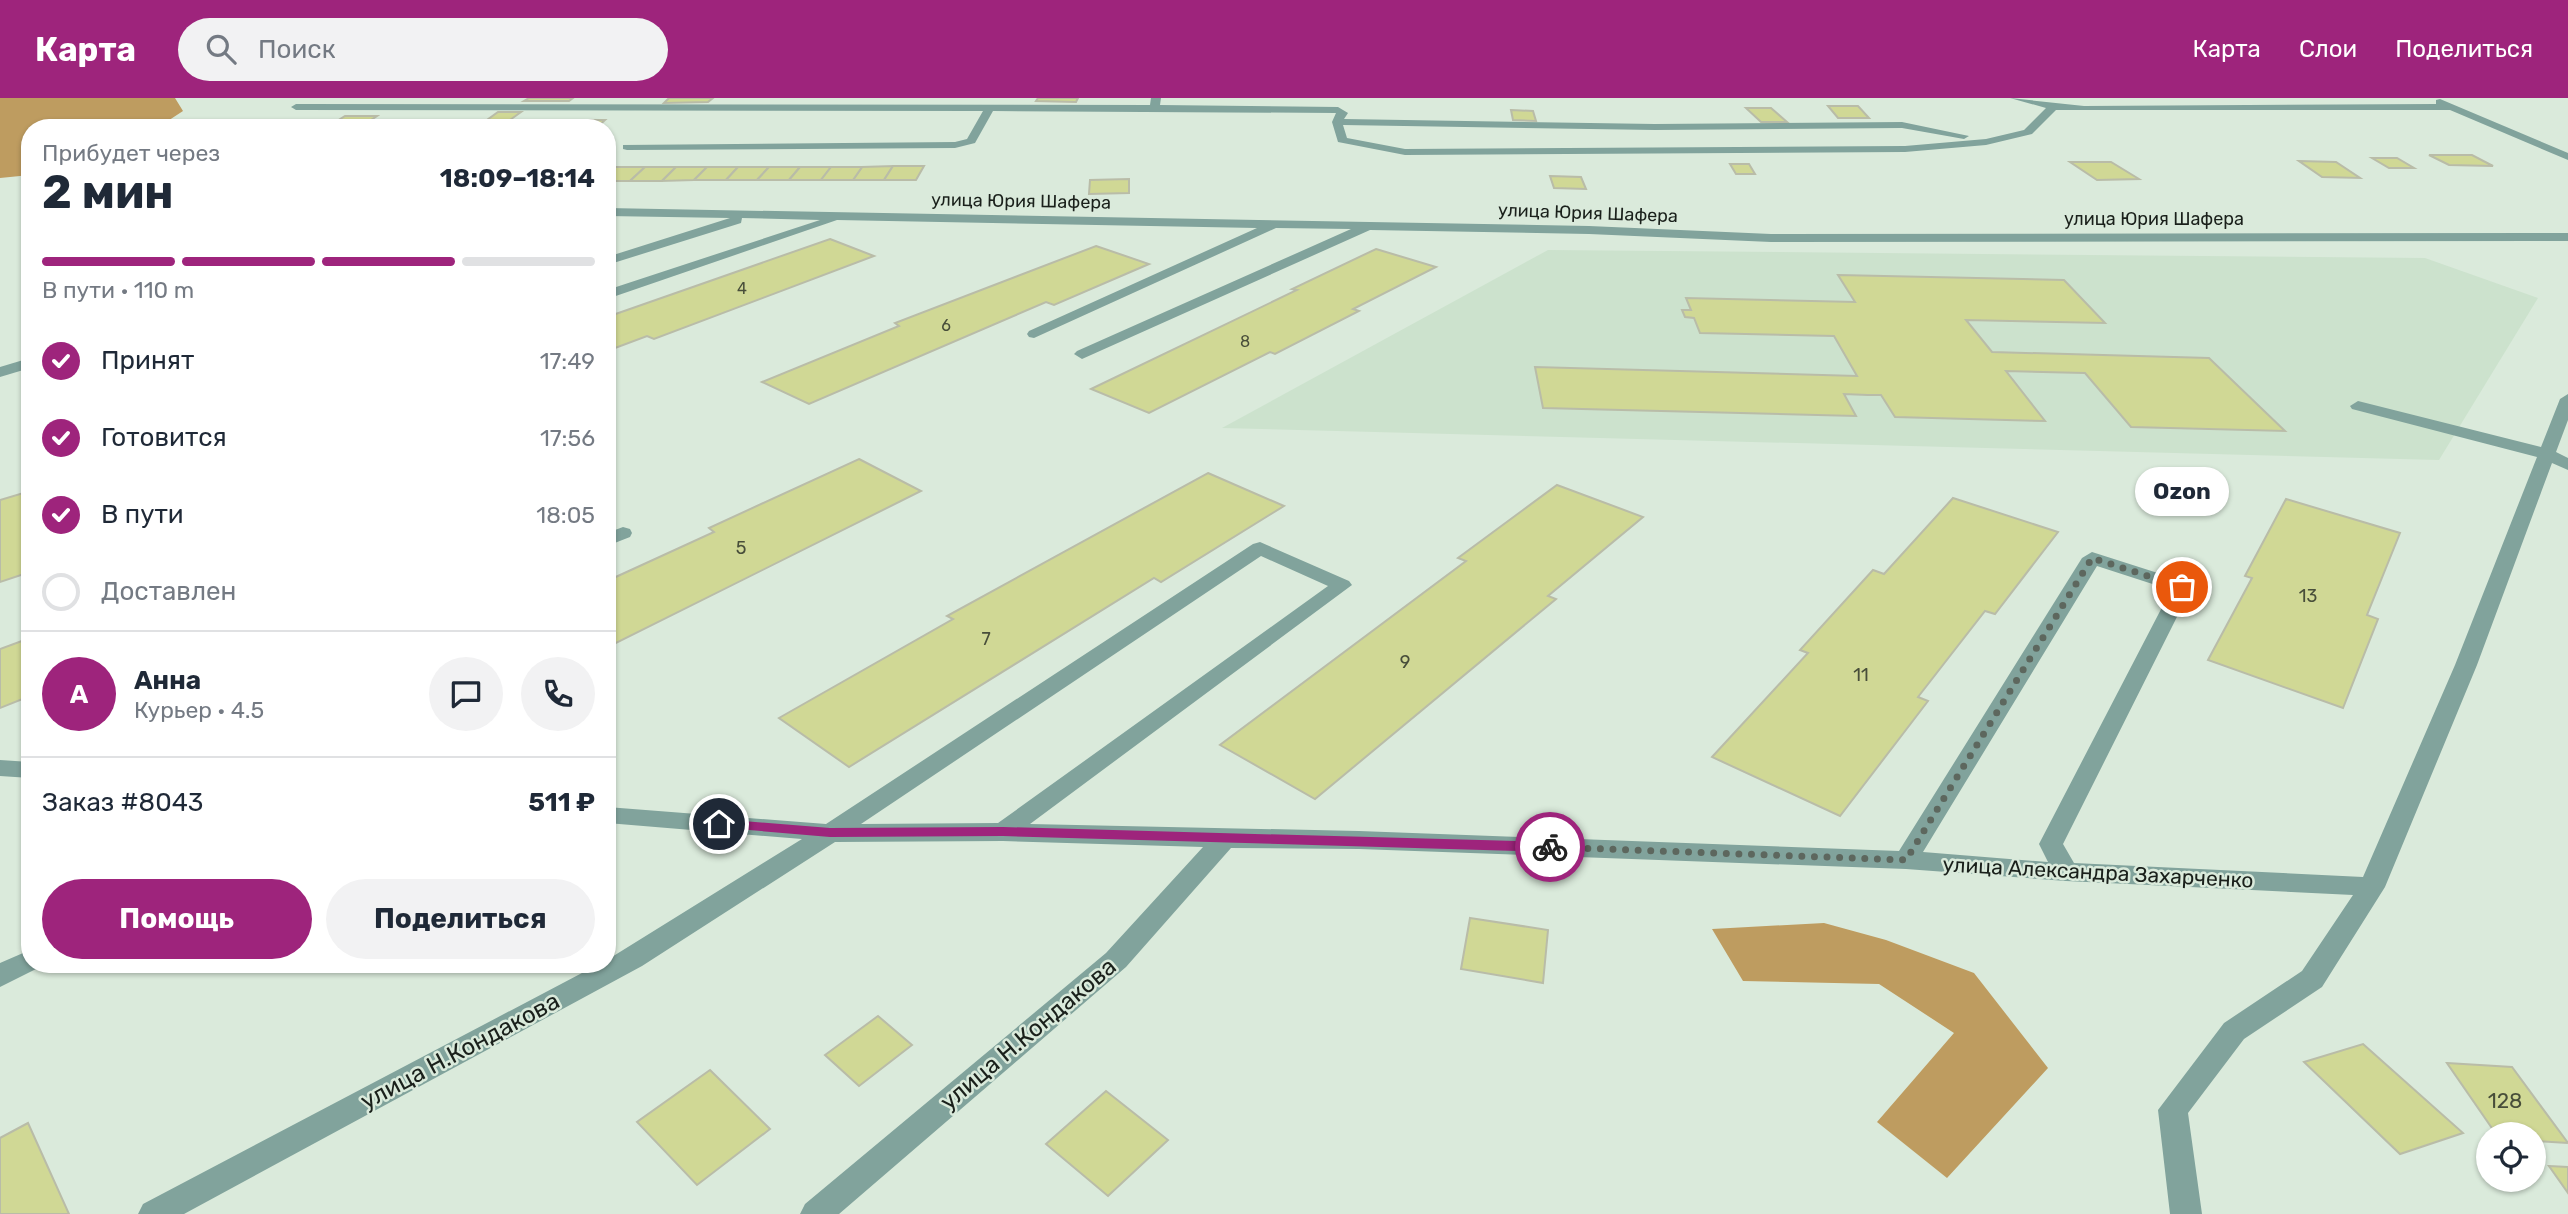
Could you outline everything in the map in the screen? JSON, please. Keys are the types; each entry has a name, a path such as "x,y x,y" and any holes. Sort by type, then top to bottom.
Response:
{"street":[{"path":"2015,98 2053,107 2452,107"},
{"path":"2432,98 2568,157"},
{"path":"296,107 990,107 1155,103 1328,109 1343,113 1337,122 1342,140 1405,152 1905,149 1986,142 2028,132 2053,107"},
{"path":"627,146 955,145 971,141 990,107"},
{"path":"1337,122 1655,127 1902,125 1986,142"},
{"name":"улица Юрия Шафера","path":"616,212 1370,225 1771,238 2568,237"},
{"path":"616,258 759,214"},
{"path":"616,292 845,215"},
{"path":"1034,334 1275,224"},
{"path":"1082,354 1370,225"},
{"path":"0,372 21,366"},
{"path":"2186,1214 2173,1110 2234,1031 2312,979 2372,887 2466,665 2558,460 2568,399"},
{"path":"2358,406 2558,460"},
{"name":"улица Н.Кондакова","path":"616,969 830,833 1260,548 1342,585 1003,832"},
{"path":"1906,860 2092,558 2182,587 2050,844 2066,872"},
{"path":"0,768 21,769"},
{"name":"улица Александра Захарченко","path":"616,816 830,833 1003,832 1359,840 1906,860 2066,872 2372,887"},
{"name":"улица Н.Кондакова","path":"816,1214 1116,960 1225,839"},
{"path":"0,976 21,965"},
{"name":"улица Н.Кондакова","path":"154,1214 608,973"}],"shaded area":[{"path":"0,98 175,98 183,111 171,119 21,119 21,176 0,178"},
{"path":"1548,250 2425,258 2538,298 2439,460 1222,428"},
{"path":"1824,923 1886,940 1974,973 2048,1068 1947,1178 1877,1122 1954,1033 1879,984 1743,981 1712,929"}],"building":[{"path":"529,98 573,98 569,101 524,101"},
{"path":"669,98 713,98 708,102 664,103"},
{"path":"1038,98 1078,98 1076,102 1036,101"},
{"path":"1828,106 1858,106 1869,118 1838,118"},
{"path":"1746,108 1771,108 1787,122 1761,122"},
{"path":"1511,110 1533,111 1536,121 1513,120"},
{"path":"498,112 521,112 511,119 488,119"},
{"path":"345,116 377,116 372,119 340,119"},
{"path":"2429,155 2472,155 2493,166 2449,165"},
{"path":"2372,158 2397,158 2414,168 2389,168"},
{"path":"2299,161 2336,162 2360,178 2322,177"},
{"path":"2070,162 2111,162 2139,179 2097,180"},
{"path":"1730,164 1749,164 1755,174 1736,174"},
{"path":"893,166 884,180 853,180 862,167"},
{"path":"893,166 924,166 916,180 884,180"},
{"path":"616,167 645,167 630,181 616,181"},
{"path":"645,167 676,167 662,181 630,181"},
{"path":"676,167 707,167 694,180 662,181"},
{"path":"707,167 738,167 726,180 694,180"},
{"path":"738,167 769,167 757,180 726,180"},
{"path":"769,167 800,167 789,180 757,180"},
{"path":"800,167 831,167 821,180 789,180"},
{"path":"831,167 862,167 853,180 821,180"},
{"path":"1550,176 1581,177 1586,189 1554,188"},
{"path":"1129,179 1129,193 1089,194 1090,180"},
{"path":"830,239 874,256 654,339 647,336 616,348 616,314"},
{"path":"1096,246 1149,264 1054,305 1046,302 809,404 762,382 899,326 895,323"},
{"path":"1376,249 1436,267 1353,309 1359,311 1275,354 1270,352 1149,413 1091,389 1297,290 1292,289"},
{"path":"1838,275 2064,280 2105,323 1966,320 1992,352 2209,358 2285,431 2131,427 2085,373 2006,371 2045,421 1895,417 1881,395 1844,394 1856,416 1543,408 1535,367 1857,376 1834,336 1700,333 1694,318 1685,317 1682,310 1691,310 1686,298 1855,302"},
{"path":"859,459 921,491 616,643 616,577 714,532 709,528"},
{"path":"1208,473 1284,506 1161,582 1154,578 849,767 779,718 953,619 947,616"},
{"path":"1557,485 1643,517 1548,596 1556,599 1315,799 1220,745 1466,561 1458,558"},
{"path":"21,494 21,575 0,582 0,500"},
{"path":"1953,498 2058,532 1995,614 1985,611 1918,697 1928,701 1840,816 1712,757 1808,653 1800,650 1873,570 1884,574"},
{"path":"2286,499 2400,533 2367,615 2378,619 2343,708 2208,660 2252,578 2245,576"},
{"path":"21,641 21,700 0,708 0,649"},
{"path":"1470,918 1548,930 1543,983 1461,969"},
{"path":"878,1016 912,1045 859,1086 825,1055"},
{"path":"2363,1044 2463,1133 2400,1154 2304,1062"},
{"path":"2447,1063 2512,1067 2568,1143 2546,1142 2546,1122 2488,1122"},
{"path":"710,1070 770,1129 697,1185 637,1122"},
{"path":"1106,1091 1168,1140 1108,1196 1046,1144"},
{"path":"28,1123 69,1214 0,1214 0,1138"},
{"path":"2549,1166 2568,1167 2568,1193"}],"way so far":[{"path":"1550,847 1906,860 2092,558 2182,587"}],"place":[{"name":"Ozon","path":"2182,587"}],"route":[{"path":"719,824 830,833 1003,832 1550,847"}]}
